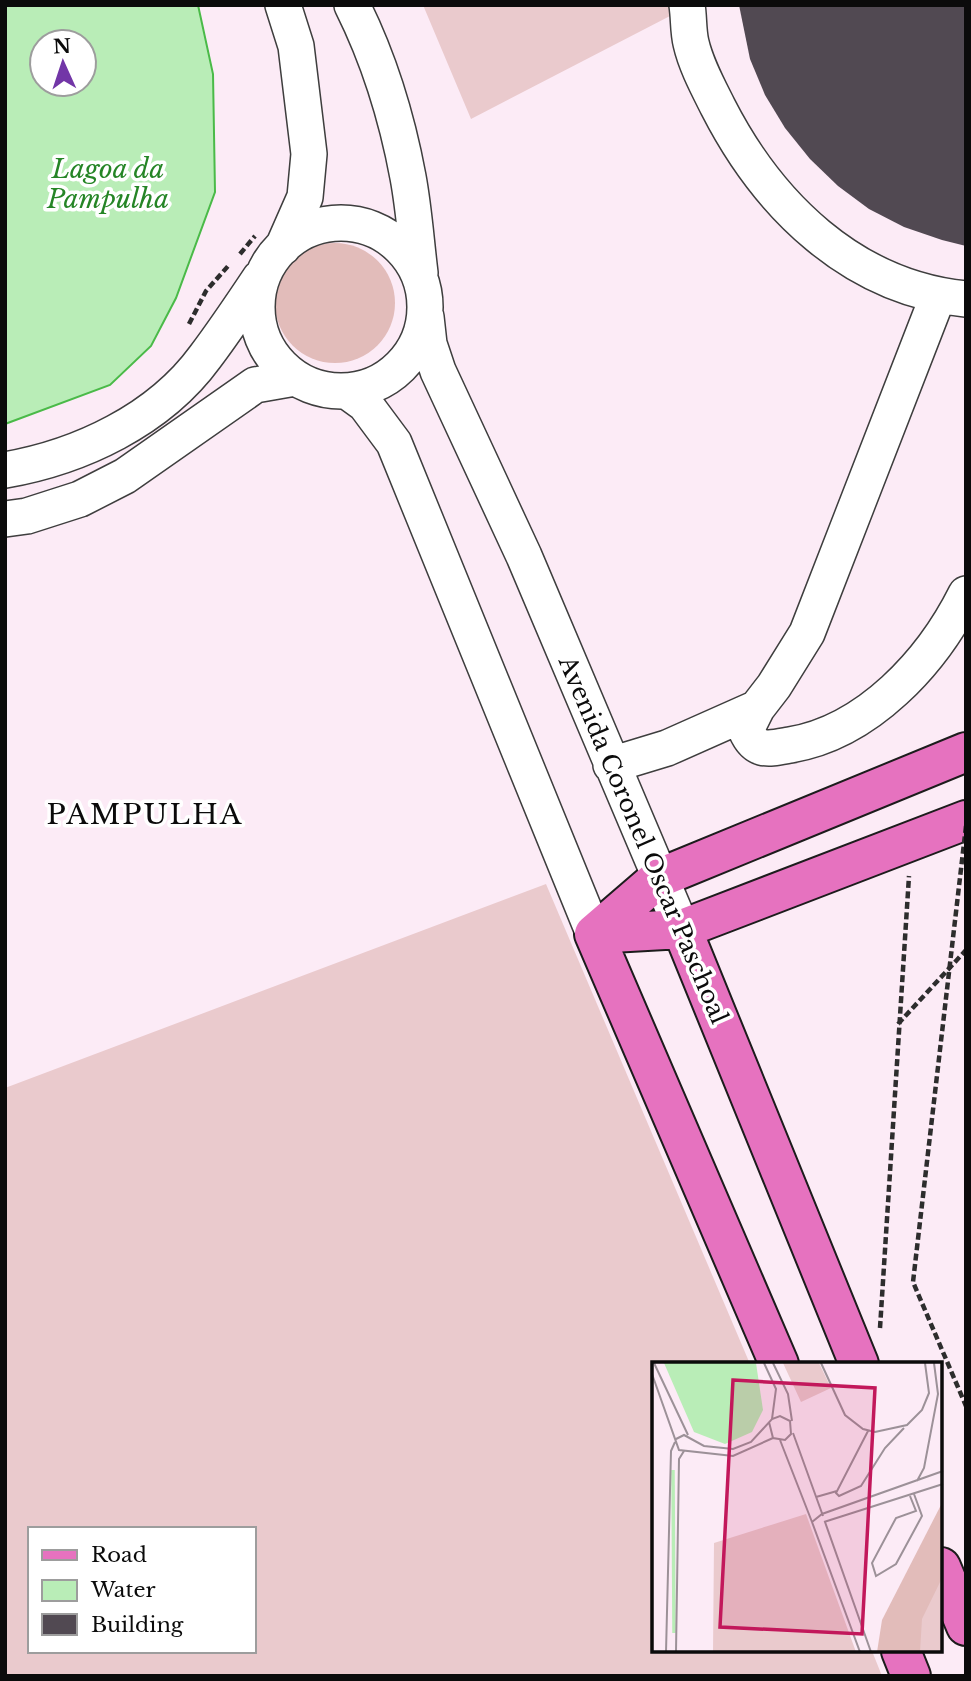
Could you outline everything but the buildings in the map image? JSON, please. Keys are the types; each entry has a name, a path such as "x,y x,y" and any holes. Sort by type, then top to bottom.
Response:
{"main road":[{"path":"594,934 659,878 966,752"},
{"path":"594,934 682,929 966,820"},
{"name":"Avenida Coronel Oscar Paschoal","path":"682,929 869,1351"},
{"path":"594,934 778,1362"},
{"path":"943,1571 966,1626"},
{"path":"902,1653 911,1676"}],"street":[{"path":"5,470 30,466 114,433 146,414 179,387 205,359 269,250 304,197 309,154 296,46 283,5"},
{"path":"352,5 382,70 397,130 408,178 425,296 425,317 417,345 400,368 375,384 347,391 320,388 295,377 277,361 264,341 258,317 258,293 269,250 306,231 332,224 360,225 386,235 406,253 420,276"},
{"path":"687,5 691,43 705,81 736,140 775,195 817,237 850,259 906,287 952,297 807,633 757,708 746,730 751,742 765,749 813,741 868,712 914,671 957,612 966,594"},
{"name":"Avenida Coronel Oscar Paschoal","path":"425,317 429,344 438,371 524,556 682,929"},
{"path":"5,519 27,516 80,499 125,476 256,385 295,377"},
{"path":"347,391 365,404 394,443 594,934"},
{"path":"611,765 667,748 757,708"}],"path":[{"path":"185,331 206,291 269,250"},
{"path":"966,826 913,1282 966,1406"},
{"path":"869,1351 912,840"},
{"path":"898,1024 966,950"}],"shaded area":[{"path":"423,5 670,5 670,16 471,119"},
{"path":"335,243 358,248 377,261 390,280 395,303 390,326 377,345 358,358 335,363 312,358 293,345 280,326 275,303 280,280 293,261 312,248"},
{"path":"546,884 749,1362 652,1362 652,1653 873,1653 882,1676 5,1676 5,1088"}],"water":[{"name":"Lagoa da Pampulha","path":"5,5 198,5 213,74 215,192 176,298 151,346 110,385 5,424"}],"district":[{"name":"PAMPULHA","path":"145,814"}]}
